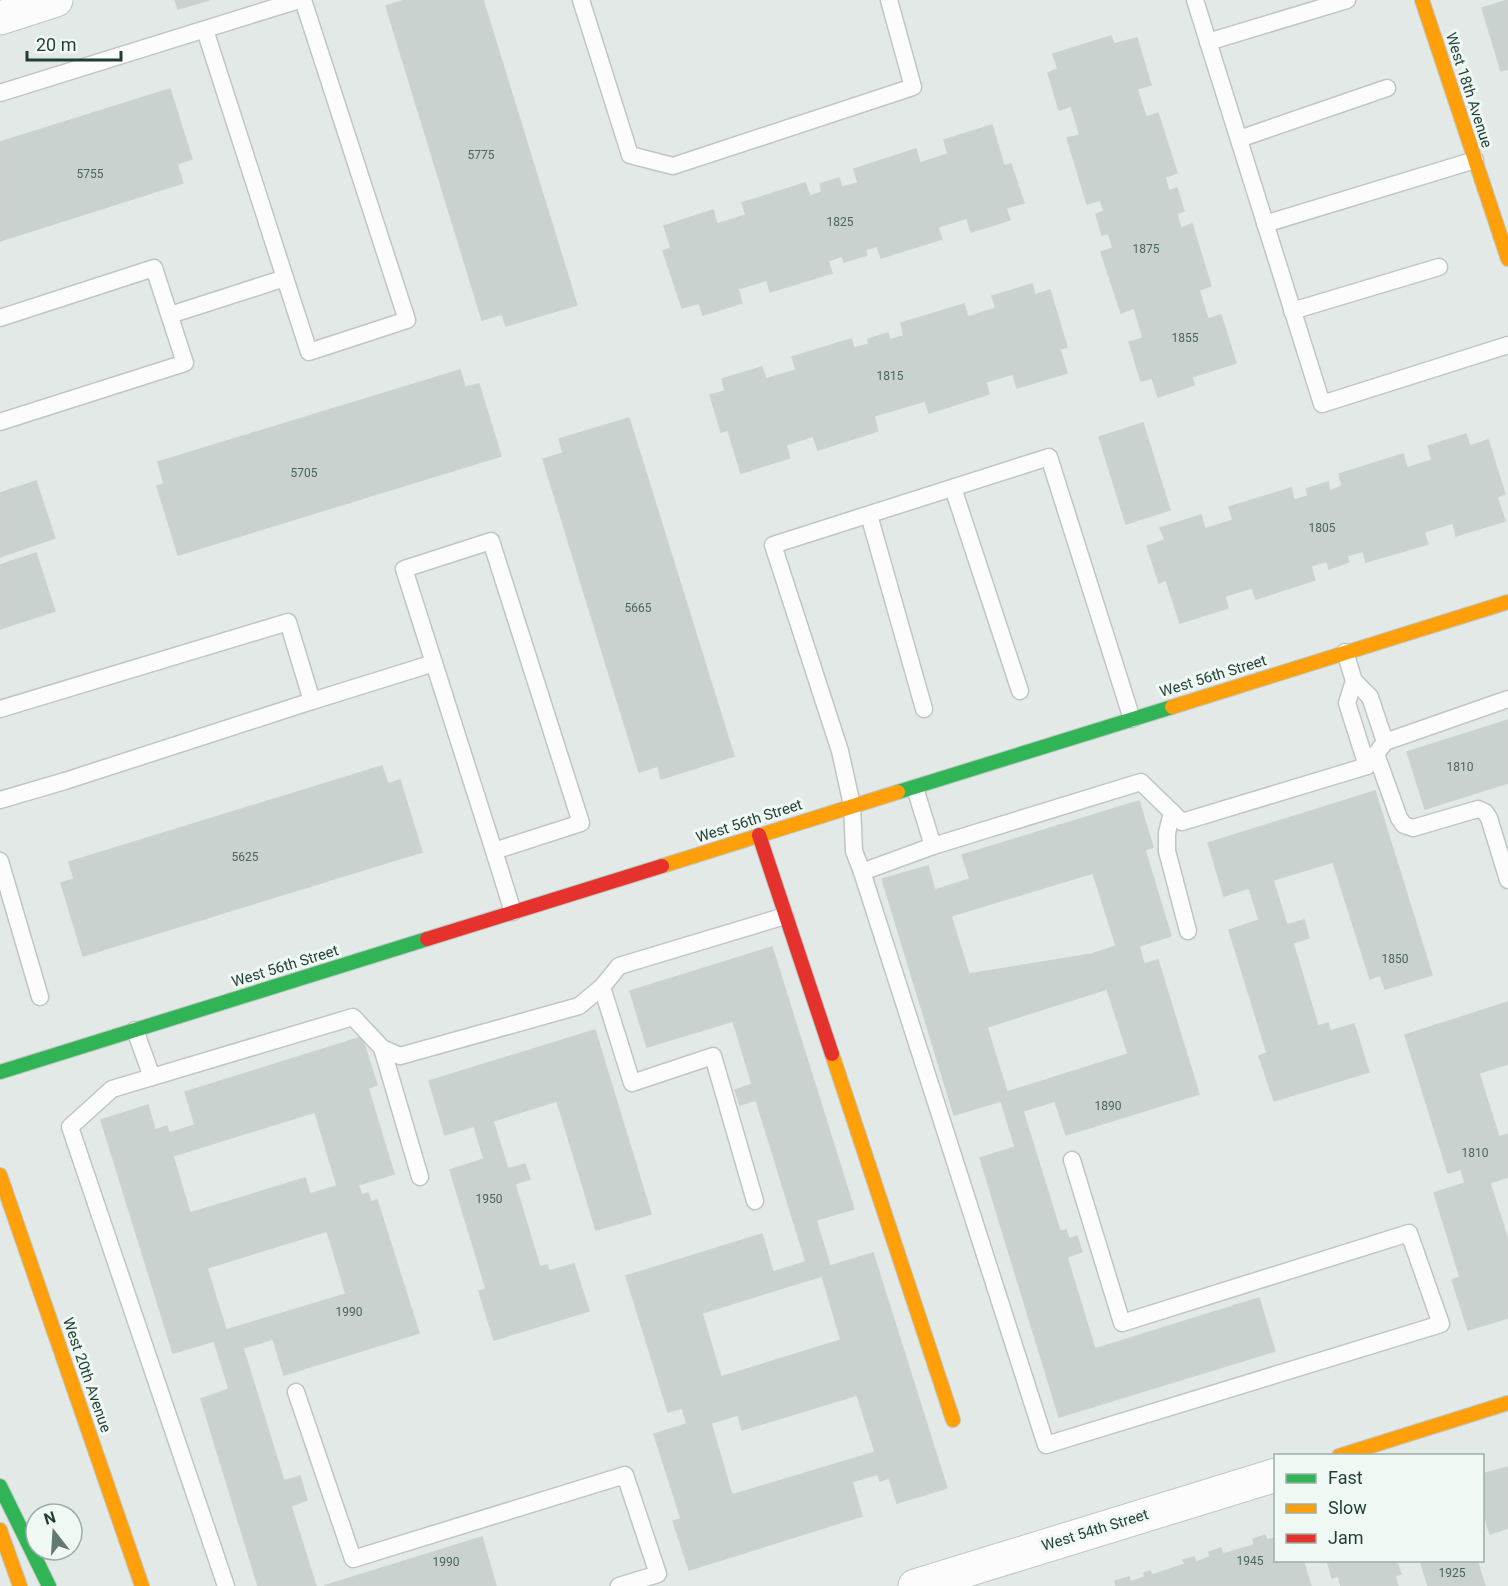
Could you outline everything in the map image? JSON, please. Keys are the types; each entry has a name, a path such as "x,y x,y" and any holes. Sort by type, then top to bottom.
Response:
{"main road":[{"name":"West 18th Avenue","path":"1422,0 1508,259"},
{"name":"West 56th Street","path":"0,1072 1508,602"},
{"path":"759,836 953,1420"},
{"name":"West 20th Avenue","path":"0,1175 142,1586"},
{"path":"1342,1454 1508,1403"},
{"path":"0,1486 49,1586"},
{"path":"0,1530 20,1586"}],"street":[{"path":"0,18 56,0"},
{"name":"West 54th Street","path":"915,1586 1274,1475"}],"lane":[{"path":"0,93 301,0 407,320 309,352 205,30"},
{"path":"582,0 630,155 673,166 913,87 889,0"},
{"path":"1195,0 1322,404 1508,345"},
{"path":"1208,42 1347,0"},
{"path":"1239,139 1387,88"},
{"path":"1265,224 1475,160"},
{"path":"1292,311 1439,267"},
{"path":"0,318 154,268 185,363 0,422"},
{"path":"170,315 285,278"},
{"path":"1072,1160 1122,1323 1409,1233 1441,1324 1046,1445 854,851 852,805 840,751 773,545 1049,457 1132,719"},
{"path":"953,488 1020,691"},
{"path":"869,515 924,709"},
{"path":"494,851 581,823 491,541 404,569 513,912"},
{"path":"0,709 288,622 312,701"},
{"path":"1345,652 1354,681 1370,697 1376,754"},
{"path":"0,800 434,663"},
{"path":"1354,681 1347,703 1376,754 1399,818 1404,825 1413,828 1478,809 1485,812 1489,818 1508,880"},
{"path":"862,872 933,846 1141,782 1182,822 1376,754 1508,699"},
{"path":"915,788 933,846"},
{"path":"1172,812 1167,833 1167,851 1188,931"},
{"path":"0,861 40,997"},
{"path":"226,1586 70,1127 112,1089 353,1017 382,1048 400,1056 579,1006 602,987 619,966 785,916"},
{"path":"602,987 632,1083 713,1056 755,1201"},
{"path":"135,1030 152,1077"},
{"path":"382,1048 420,1177"},
{"path":"296,1392 352,1559 626,1475 658,1574 619,1586"}],"building":[{"path":"175,0 209,0 178,9"},
{"path":"405,0 483,0 577,305 506,326 502,314 482,320 386,6"},
{"path":"1508,0 1508,69 1501,71 1482,8"},
{"path":"1111,36 1114,44 1137,38 1151,85 1137,89 1146,117 1158,113 1177,173 1165,177 1169,191 1177,188 1184,211 1177,214 1181,228 1192,224 1211,286 1199,290 1208,319 1221,315 1236,363 1192,377 1194,385 1158,397 1152,378 1141,381 1129,342 1143,338 1134,308 1121,313 1101,252 1113,248 1108,233 1102,235 1096,214 1104,211 1100,200 1087,204 1067,138 1080,135 1071,106 1059,110 1048,73 1058,69 1053,54"},
{"path":"170,89 192,159 177,164 183,183 0,241 0,142"},
{"path":"992,125 1004,166 1011,164 1024,203 1006,208 1010,220 971,232 967,218 938,227 942,239 881,258 877,246 865,250 867,255 844,262 842,256 828,261 832,273 770,292 767,280 738,289 742,303 703,315 699,303 682,308 663,251 671,248 664,226 713,210 717,224 746,215 742,203 805,183 810,196 822,192 820,184 839,178 842,187 858,183 854,169 916,149 920,163 948,154 944,140"},
{"path":"1032,284 1035,295 1050,290 1067,347 1060,349 1067,373 1017,388 1013,374 986,382 989,394 929,413 925,401 874,416 878,431 818,450 813,436 786,445 790,458 741,473 728,430 721,432 710,395 725,391 722,379 762,367 766,379 796,370 792,357 851,339 854,348 869,344 868,339 888,333 890,340 904,336 901,323 964,304 968,317 996,308 992,296"},
{"path":"460,370 465,387 479,384 501,456 178,555 157,486 164,484 158,462"},
{"path":"629,418 734,756 661,779 658,766 639,772 543,459 563,453 559,439"},
{"path":"1143,423 1170,510 1126,524 1099,437"},
{"path":"1466,434 1470,446 1488,440 1505,494 1497,497 1505,521 1456,536 1453,523 1424,532 1428,544 1366,562 1363,551 1347,556 1349,562 1329,569 1327,561 1311,566 1315,580 1256,599 1252,588 1225,596 1228,608 1180,623 1166,580 1159,583 1147,546 1165,540 1160,528 1201,515 1205,529 1233,520 1229,507 1291,488 1294,500 1308,496 1306,489 1328,482 1330,491 1342,486 1339,474 1403,454 1407,468 1432,460 1428,446"},
{"path":"36,481 55,538 0,557 0,493"},
{"path":"36,553 55,611 0,629 0,565"},
{"path":"1508,720 1508,783 1425,809 1407,752"},
{"path":"382,766 388,784 400,780 422,852 83,956 61,883 74,879 69,862"},
{"path":"1375,791 1432,975 1385,989 1380,975 1370,979 1333,862 1273,880 1287,925 1304,920 1309,938 1293,943 1318,1026 1328,1023 1330,1031 1354,1024 1369,1072 1274,1101 1259,1056 1267,1053 1229,930 1259,920 1249,888 1224,896 1208,843"},
{"path":"1139,801 1153,847 1145,850 1171,936 1139,946 1144,964 1158,960 1199,1094 1066,1135 1055,1101 1023,1111 1060,1231 1066,1230 1069,1239 1077,1236 1082,1252 1067,1257 1095,1349 1259,1298 1275,1351 1059,1417 980,1158 1015,1147 1001,1101 954,1115 882,879 928,866 935,890 970,879 962,855","holes":["1093,873 1116,946 1092,954 969,974 951,916","1107,989 1128,1054 1007,1092 987,1027"]},
{"path":"772,947 854,1209 816,1220 830,1266 873,1253 947,1488 897,1503 889,1478 880,1481 878,1474 852,1482 862,1516 689,1570 673,1521 681,1519 654,1434 687,1424 682,1408 668,1412 626,1276 762,1234 773,1272 806,1262 756,1100 740,1105 735,1090 752,1084 733,1021 647,1047 630,991","holes":["822,1276 841,1340 721,1377 702,1313","857,1395 875,1452 732,1495 711,1423 738,1415 742,1430"]},
{"path":"1508,1002 1508,1064 1479,1073 1499,1137 1508,1134 1508,1177 1490,1183 1508,1240 1508,1318 1468,1330 1452,1280 1460,1277 1434,1193 1465,1183 1461,1169 1448,1173 1405,1035"},
{"path":"595,1030 651,1214 596,1230 557,1101 493,1121 508,1169 525,1164 530,1179 515,1184 540,1267 547,1265 549,1271 574,1264 589,1311 494,1340 479,1291 486,1289 450,1170 484,1159 474,1126 445,1135 429,1081"},
{"path":"362,1037 377,1085 368,1088 394,1174 358,1185 362,1195 368,1193 371,1202 377,1200 419,1333 284,1375 273,1339 243,1348 284,1481 300,1476 307,1500 291,1506 316,1586 258,1586 201,1399 229,1389 214,1341 173,1353 101,1120 148,1105 155,1130 167,1126 169,1133 195,1125 185,1092","holes":["315,1112 337,1186 310,1194 305,1178 190,1213 173,1156","327,1231 346,1294 226,1330 207,1268"]},
{"path":"1508,1467 1508,1528 1490,1534 1484,1515 1484,1473"},
{"path":"1265,1535 1267,1540 1274,1538 1274,1562 1304,1562 1311,1586 1116,1586 1115,1581 1129,1577 1130,1582 1145,1577 1144,1573 1150,1571 1152,1575 1185,1564 1183,1560 1194,1557 1196,1562 1210,1557 1209,1552 1221,1548 1223,1554 1254,1545 1253,1539"},
{"path":"482,1537 496,1586 324,1586"},
{"path":"1328,1562 1397,1562 1401,1574 1395,1576 1398,1586 1341,1586 1338,1576 1332,1578"},
{"path":"1421,1562 1478,1562 1485,1586 1428,1586"}],"traffic: fast":[{"path":"898,792 1172,707"},
{"path":"0,1072 427,939"},
{"path":"0,1486 49,1586"}],"traffic: slow":[{"path":"1422,0 1508,259"},
{"path":"1172,707 1508,602"},
{"path":"662,866 898,792"},
{"path":"832,1054 953,1420"},
{"path":"0,1175 142,1586"},
{"path":"1345,1454 1508,1403"},
{"path":"0,1530 20,1586"}],"traffic: jam":[{"path":"759,835 832,1054"},
{"path":"427,939 662,866"}]}
